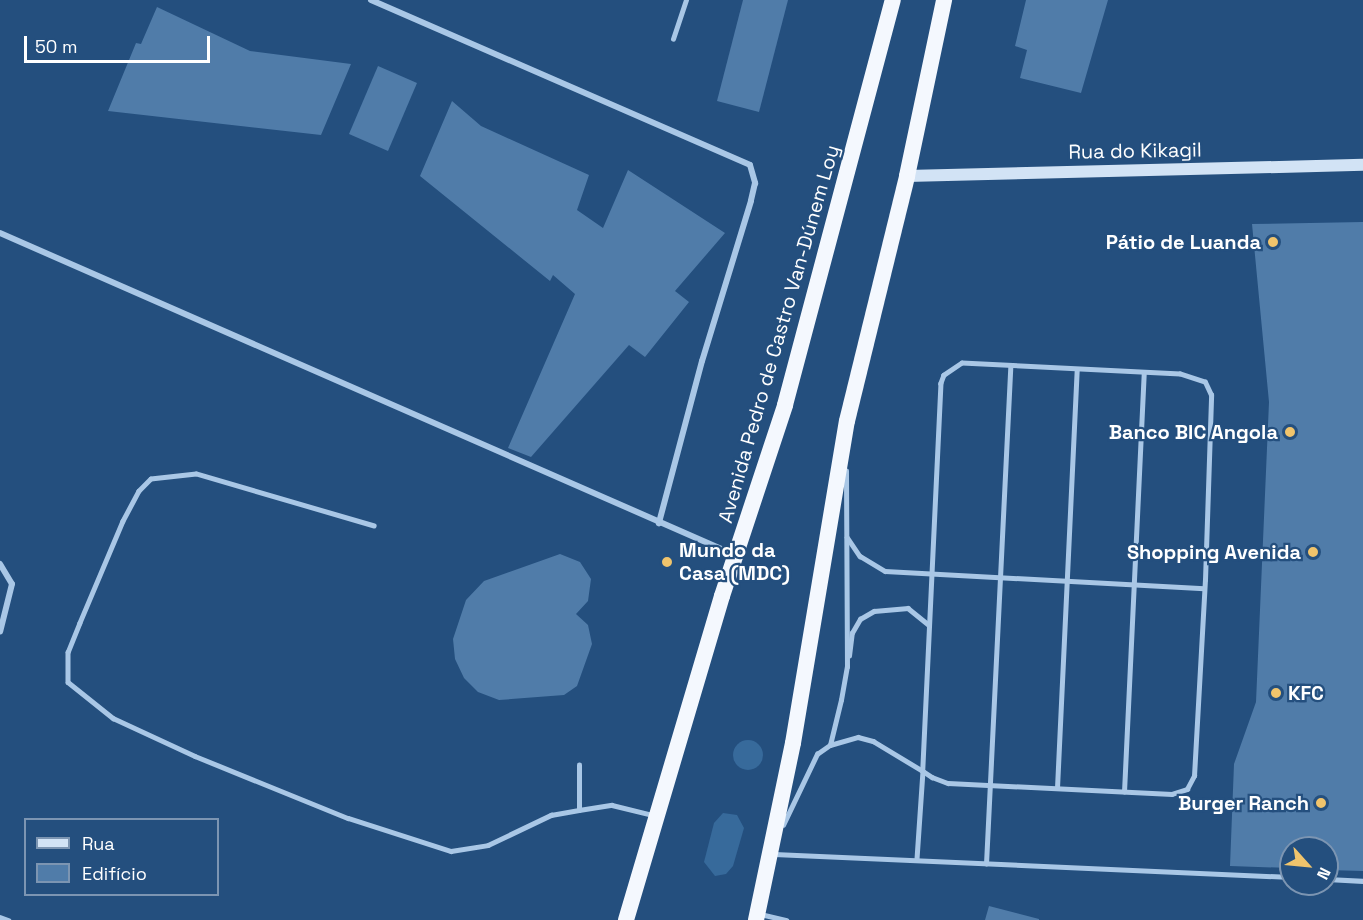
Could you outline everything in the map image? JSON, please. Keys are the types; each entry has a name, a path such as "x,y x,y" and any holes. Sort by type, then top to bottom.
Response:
{"highway":[{"name":"Avenida Pedro de Castro Van-Dúnem Loy","path":"626,920 785,405 893,0"},
{"path":"756,917 771,854 847,421 907,176 944,0"}],"main road":[{"name":"Rua do Kikagil","path":"907,176 1363,165"}],"street":[{"path":"371,0 750,165 755,183 751,201 702,361 659,523"},
{"path":"0,234 659,523 737,555"},
{"path":"0,564 12,584 0,632"}],"lane":[{"path":"674,39 686,0"},
{"path":"917,860 922,771 929,625 944,375 962,363 1194,376 1209,388 1204,588 1192,783 1172,794 940,781 922,771 873,741 858,737 830,745 817,754 771,854 1279,877"},
{"path":"986,864 1010,366"},
{"path":"1057,788 1077,369"},
{"path":"1124,792 1144,373"},
{"path":"847,421 845,533 847,667"},
{"path":"374,526 196,474 151,479 139,491 123,521 68,652 68,682 86,700 113,718 195,756 348,818 451,851 488,845 551,815 579,810 612,805 657,816"},
{"path":"845,533 850,545 872,565 885,571 932,576 1204,588"},
{"path":"830,745 852,633 860,620 874,611 908,608 929,625"},
{"path":"579,765 579,810"},
{"path":"1339,880 1363,881"},
{"path":"0,917 8,920"},
{"path":"756,917 786,920"}],"shaded area":[{"path":"748,740 759,744 763,755 759,766 748,770 737,766 733,755 737,744"},
{"path":"723,813 737,815 744,828 733,866 726,874 715,876 704,862 714,823"}],"building":[{"path":"743,0 788,0 759,112 717,101"},
{"path":"1026,0 1108,0 1081,93 1020,78 1027,50 1015,46"},
{"path":"157,7 250,51 351,64 321,135 108,111 136,43 141,44"},
{"path":"378,66 417,83 388,151 349,134"},
{"path":"452,101 481,126 589,175 577,210 603,228 628,170 725,233 675,291 689,302 645,357 629,345 531,457 508,448 575,294 553,275 550,281 420,176"},
{"name":"Shopping Avenida","path":"1363,222 1363,871 1339,870 1339,836 1279,836 1279,868 1230,866 1234,764 1256,702 1269,402 1252,224"},
{"path":"560,554 580,562 591,579 588,601 576,614 588,625 592,644 577,686 564,695 499,700 478,692 464,678 455,659 453,639 466,600 484,581"},
{"path":"989,906 1039,919 1039,920 985,920"}],"place":[{"name":"Pátio de Luanda","path":"1273,242"},
{"name":"Banco BIC Angola","path":"1290,432"},
{"name":"Shopping Avenida","path":"1313,552"},
{"name":"Mundo da Casa (MDC)","path":"667,562"},
{"name":"KFC","path":"1276,693"},
{"name":"Burger Ranch","path":"1321,803"}]}
